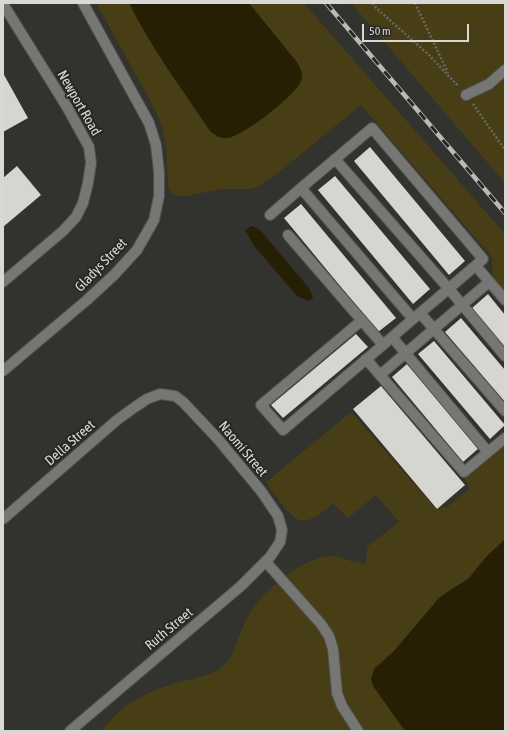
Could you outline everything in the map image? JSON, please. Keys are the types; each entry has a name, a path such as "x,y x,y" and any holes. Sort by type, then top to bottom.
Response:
{"street":[{"name":"Gladys Street","path":"3,371 87,300 114,275 137,250 154,220 159,196 159,172 156,145 149,123 83,3"},
{"name":"Newport Road","path":"3,4 67,107 89,147 91,162 88,184 83,203 76,217 53,240 3,282"},
{"path":"466,95 489,84 505,70"},
{"path":"270,215 372,128 484,259 283,430 261,405 362,321"},
{"path":"336,159 505,356"},
{"path":"301,188 417,316 434,329 505,411"},
{"path":"288,235 383,345"},
{"path":"476,266 505,300"},
{"path":"380,375 490,282"},
{"path":"392,337 488,452"},
{"path":"366,359 464,472 505,438"},
{"name":"Della Street","path":"3,519 117,420 147,399 160,394"},
{"name":"Naomi Street","path":"160,394 175,396 183,402 261,491 278,516 282,530 280,542"},
{"name":"Ruth Street","path":"70,731 242,586 266,562 280,542"},
{"path":"266,562 321,624 329,636 333,649 337,692 342,706 358,731"}],"path":[{"path":"373,3 376,8 449,75 478,110 505,150"},
{"path":"415,3 449,75"}],"shaded area":[{"path":"96,3 304,3 505,234 505,293 493,279 492,257 361,105 273,177 257,187 248,189 222,189 186,196 177,196 173,194 169,190 168,185 166,144 161,123 151,102"},
{"path":"129,3 249,3 296,61 302,73 301,81 280,105 256,123 234,136 222,138 210,131 167,68"},
{"path":"351,3 505,3 505,183"},
{"path":"252,226 260,230 309,288 313,298 309,301 297,296 255,247 245,230"},
{"path":"351,412 437,510 443,506 446,508 470,488 464,478 505,444 505,731 102,731 119,712 139,698 161,688 206,675 220,668 231,656 251,611 270,589 282,578 308,562 321,558 334,556 366,564 367,547 399,522 376,495 348,518 333,503 314,518 309,520 300,520 286,509 266,482"},
{"path":"505,539 505,731 405,731 373,686 371,679 374,669 394,651 439,598 468,579 486,557"}],"building":[{"path":"3,73 28,118 3,132"},
{"path":"370,147 465,261 449,275 354,161"},
{"path":"17,166 41,195 3,227 3,178"},
{"path":"335,176 430,289 413,304 318,190"},
{"path":"301,204 396,318 378,332 284,218"},
{"path":"488,294 505,315 505,348 471,309"},
{"path":"461,318 505,370 505,402 445,332"},
{"path":"356,334 368,347 283,418 271,405"},
{"path":"434,341 505,425 490,439 418,354"},
{"path":"407,364 479,448 463,462 392,377"},
{"path":"381,386 465,485 437,509 353,409"}],"railway":[{"path":"326,3 505,213"}]}
